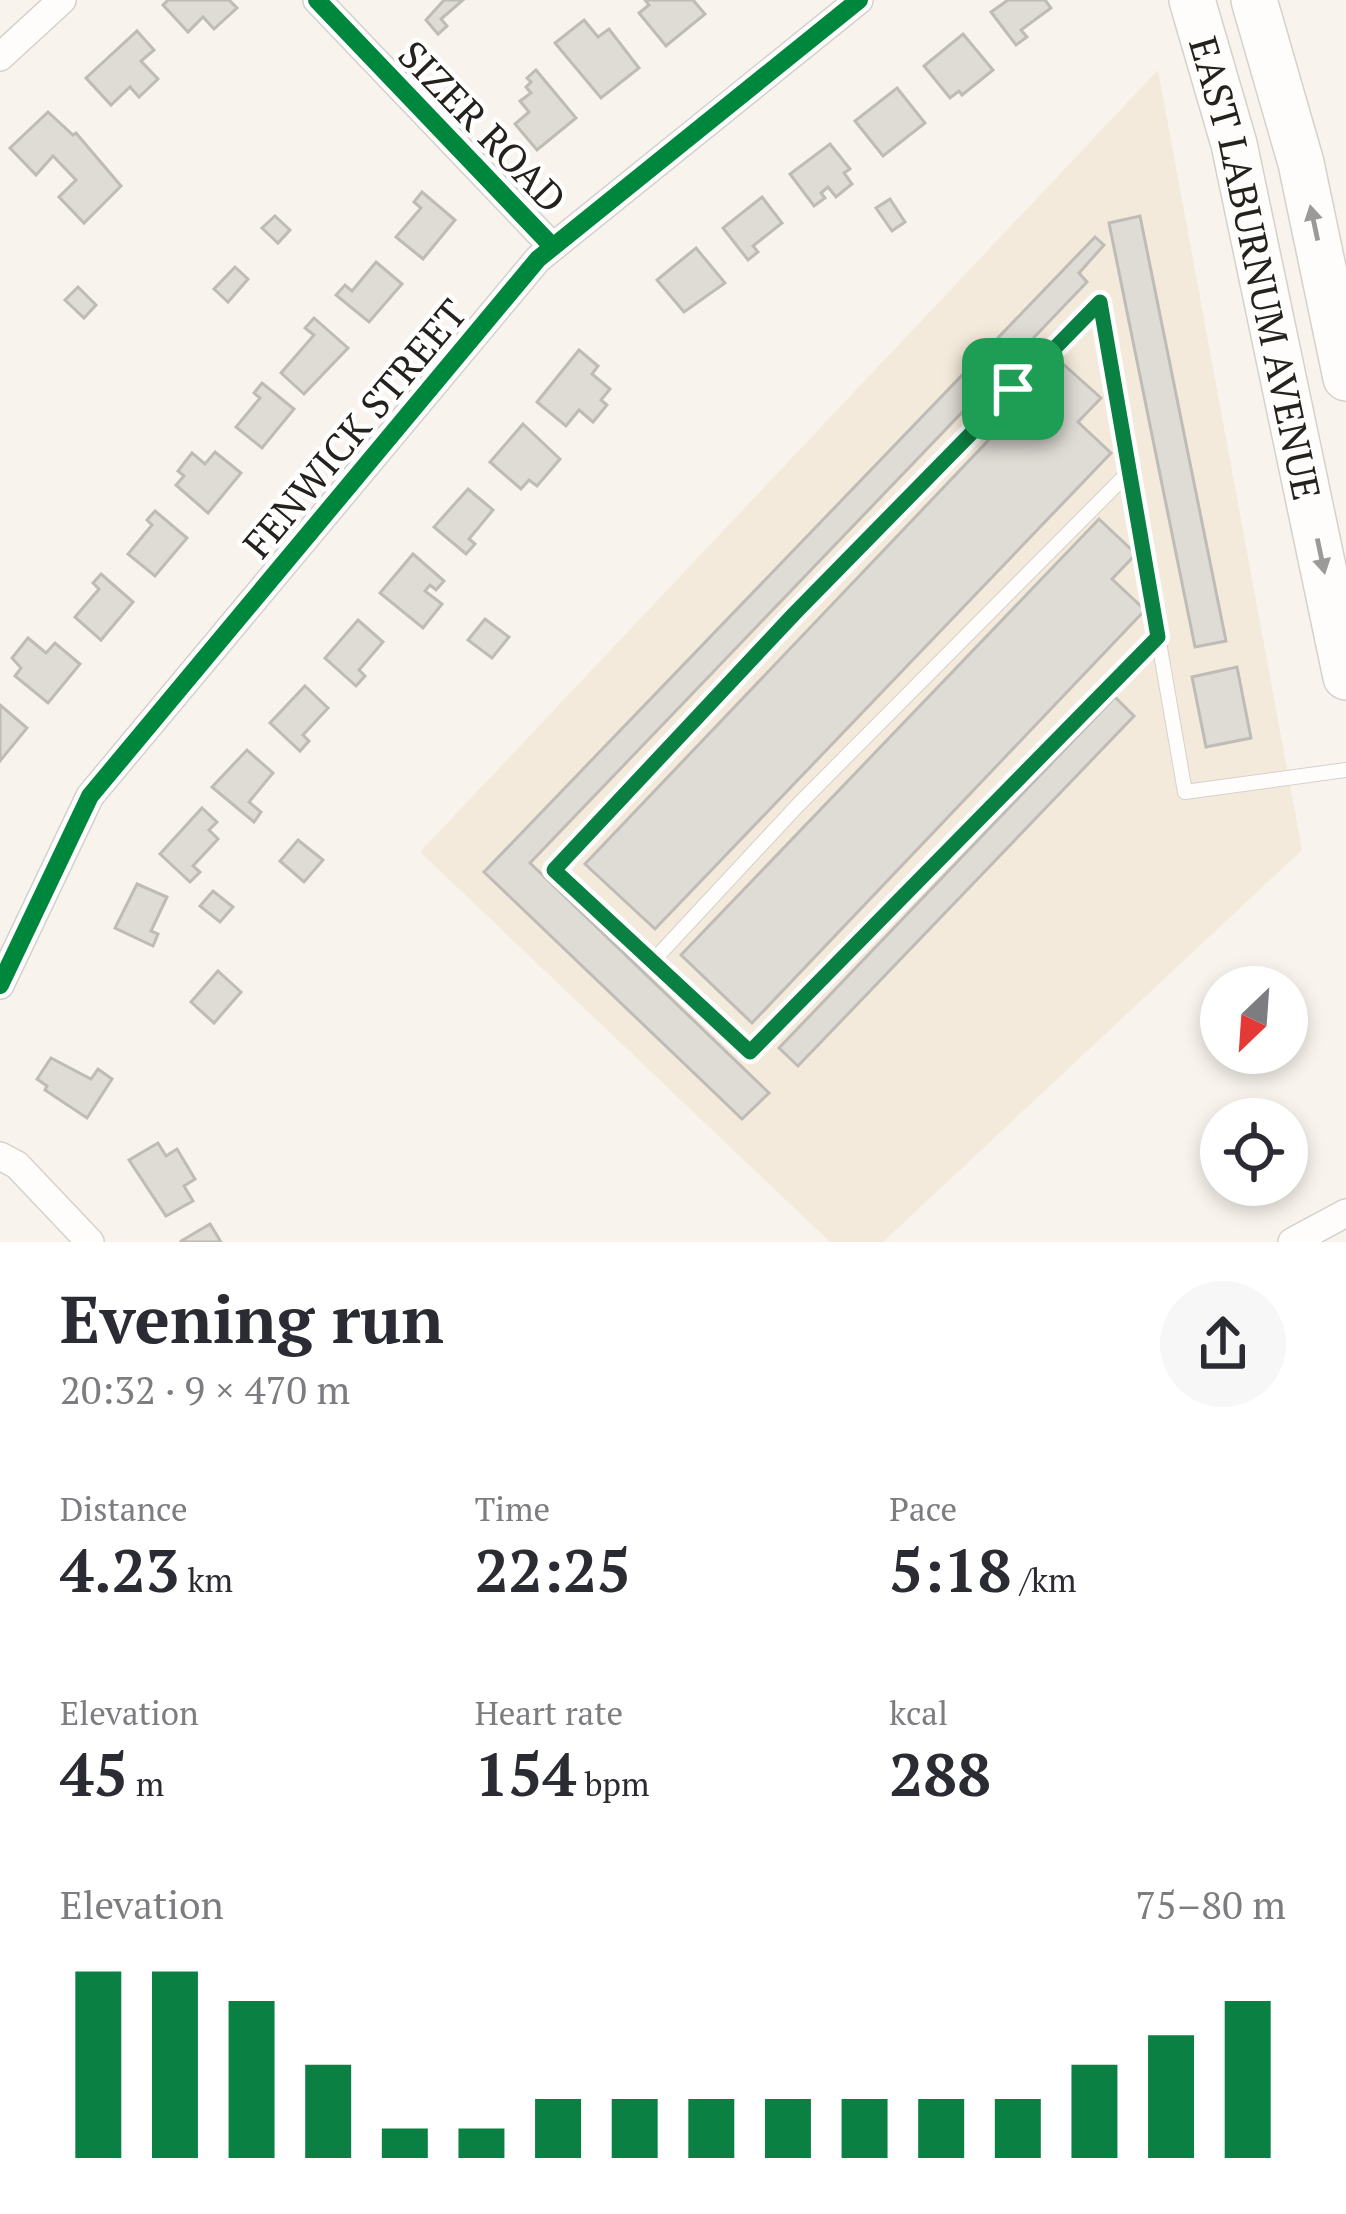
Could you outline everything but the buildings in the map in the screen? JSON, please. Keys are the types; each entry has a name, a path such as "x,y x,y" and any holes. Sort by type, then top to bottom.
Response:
{"main road":[{"name":"EAST LABURNUM AVENUE","path":"1192,0 1234,144 1346,677"},
{"name":"EAST LABURNUM AVENUE","path":"1254,0 1297,147 1346,378"}],"street":[{"path":"0,57 62,0"},
{"name":"SIZER ROAD","path":"317,0 552,246"},
{"name":"FENWICK STREET","path":"0,985 90,796 552,246 859,0"},
{"path":"0,1156 17,1165 90,1242"},
{"path":"1292,1242 1346,1213"}],"lane":[{"path":"1158,637 750,1052 554,870 794,614 1100,302 1185,792 1346,770"},
{"path":"653,961 798,806 1130,472"}],"shaded area":[{"path":"1158,70 1302,850 883,1242 830,1242 420,852"}],"cycle path":[{"path":"317,0 552,246"},
{"path":"0,985 90,796 538,259 859,0"}],"route":[{"path":"1100,302 1158,637 750,1052 554,870 1013,389 1100,302"}]}
